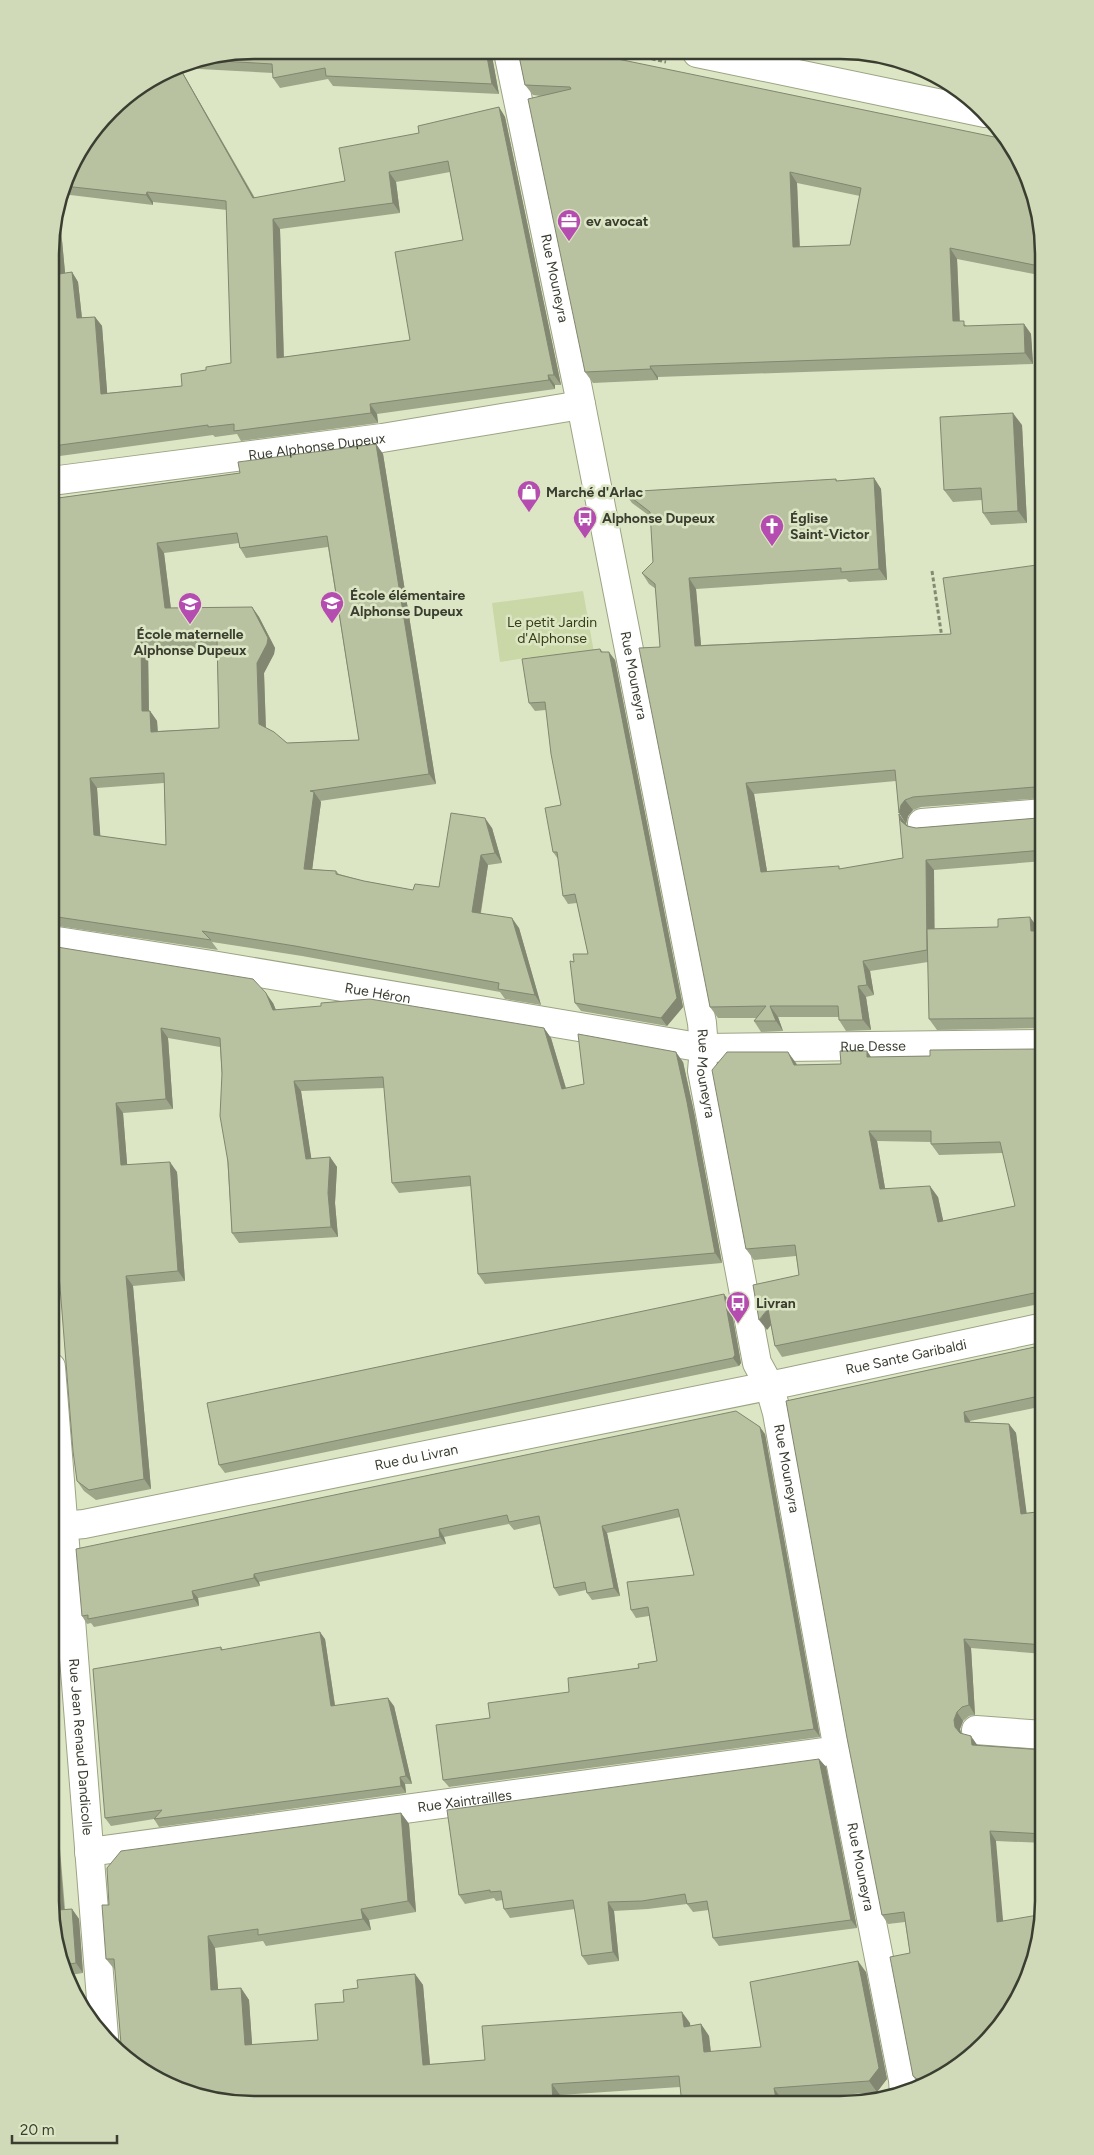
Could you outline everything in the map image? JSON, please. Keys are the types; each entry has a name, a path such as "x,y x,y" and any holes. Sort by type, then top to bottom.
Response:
{"street":[{"name":"Rue Mouneyra","path":"509,59 581,405 702,1023 704,1048 702,1071 757,1363 769,1385 777,1413 838,1750 903,2086"},
{"path":"726,59 972,110"},
{"name":"Rue Alphonse Dupeux","path":"59,480 382,438 581,405"},
{"path":"922,823 1035,814"},
{"name":"Rue Héron","path":"59,941 212,965 704,1048"},
{"name":"Rue Desse","path":"704,1048 1035,1044"},
{"name":"Rue Sante Garibaldi","path":"769,1385 1035,1329"},
{"name":"Rue du Livran","path":"63,1526 84,1524 769,1385"},
{"name":"Rue Jean Renaud Dandicolle","path":"59,1477 103,2025"},
{"path":"976,1730 1035,1733"},
{"name":"Rue Xaintrailles","path":"89,1852 838,1750"}],"path":[{"path":"932,571 943,642"}],"green space":[{"name":"Le petit Jardin d'Alphonse","path":"583,591 595,658 533,666 531,657 500,662 492,603"}],"building":[{"path":"241,59 487,59 492,84 326,76 325,68 273,78 272,64 224,61"},
{"path":"520,59 618,59 997,137 1015,168 1029,204 1034,229 1035,265 950,248 953,321 964,321 964,326 1024,324 1025,353 650,366 651,369 585,372 528,99 571,89 570,87 525,85","holes":["790,172 861,188 850,245 793,247"]},
{"path":"182,73 253,198 345,181 339,148 419,133 418,126 499,107 554,375 548,375 549,380 370,404 371,413 234,431 234,424 208,427 208,425 59,445 59,274 72,272 77,318 95,317 101,394 182,386 181,374 231,363 226,201 147,192 146,195 71,187 85,156 107,125 135,99 156,85","holes":["448,161 463,240 395,252 410,340 277,358 273,219 393,203 389,172"]},
{"path":"1013,413 1018,511 983,513 981,488 944,490 940,417"},
{"path":"376,444 429,774 310,791 314,792 304,869 336,871 336,874 364,881 413,890 415,884 439,887 451,813 485,818 495,853 481,855 472,912 512,918 535,995 498,989 499,983 295,946 202,931 211,940 59,917 59,498 240,473 238,462","holes":["237,533 240,548 327,536 359,740 287,743 274,732 259,724 257,663 267,644 268,638 252,607 165,608 157,543","217,639 219,728 151,732 150,711 142,711 141,640","164,773 166,845 94,835 90,778"]},
{"path":"874,478 879,569 841,572 841,568 689,578 695,646 951,634 943,578 1035,565 1035,787 913,797 905,800 901,805 899,813 895,770 746,783 761,872 839,866 839,869 903,858 899,814 901,821 907,826 916,828 1035,818 1035,851 926,860 927,950 863,961 867,985 858,986 863,1020 839,1020 838,1006 770,1006 776,1021 754,1021 766,1006 710,1007 639,648 660,647 655,584 642,573 653,562 650,512 624,492 836,479 836,481"},
{"path":"600,649 601,652 609,652 677,998 661,1018 575,1003 570,961 574,962 573,954 588,954 575,894 563,896 557,852 553,852 545,808 561,805 551,754 545,702 529,703 522,659"},
{"path":"1030,917 1031,931 1035,931 1035,1018 929,1019 927,929 998,927 998,919"},
{"path":"59,947 253,979 266,993 273,1010 321,1006 321,1003 370,999 544,1028 562,1089 584,1084 578,1034 676,1052 715,1253 478,1274 470,1176 392,1183 383,1077 294,1081 306,1159 330,1157 328,1193 331,1227 232,1233 228,1162 220,1116 222,1073 220,1038 161,1028 166,1099 116,1103 121,1165 170,1162 178,1271 126,1276 144,1479 89,1490 77,1481 59,1274"},
{"path":"1035,1049 1035,1293 775,1346 768,1309 759,1320 753,1285 799,1275 795,1245 746,1249 712,1070 727,1052 788,1052 794,1065 841,1064 840,1051 867,1051 867,1057 930,1056 930,1050","holes":["869,1131 931,1131 931,1144 1000,1142 1015,1206 938,1222 930,1186 880,1189"]},
{"path":"724,1294 735,1355 733,1358 219,1465 207,1403"},
{"path":"1035,1347 1035,1397 964,1412 965,1422 1009,1424 1021,1514 1035,1512 1035,1644 964,1639 969,1705 962,1707 957,1712 954,1720 955,1727 960,1733 971,1736 972,1745 1035,1749 1035,1834 990,1831 997,1922 1035,1916 1034,1926 1025,1964 1009,1999 995,2020 959,2056 938,2070 920,2079 913,2076 890,1957 910,1953 904,1912 882,1915 847,1738 786,1401"},
{"path":"736,1411 760,1427 814,1729 443,1780 436,1725 490,1718 488,1703 569,1692 568,1678 639,1668 638,1664 657,1661 648,1607 631,1610 627,1582 694,1575 678,1509 602,1526 614,1588 587,1593 585,1582 554,1588 539,1516 509,1522 507,1515 439,1529 440,1537 254,1574 254,1578 192,1591 194,1599 88,1619 88,1615 82,1616 76,1549"},
{"path":"320,1632 331,1706 388,1698 406,1776 400,1777 401,1786 154,1819 162,1810 105,1818 93,1669 221,1647 221,1650"},
{"path":"819,1759 851,1920 713,1938 707,1901 687,1904 685,1894 642,1901 608,1902 613,1952 582,1956 573,1900 504,1909 501,1891 490,1892 490,1890 459,1895 447,1810"},
{"path":"401,1813 408,1901 361,1909 363,1919 258,1935 258,1929 208,1936 211,1990 241,1988 245,2045 318,2040 315,2004 344,2002 343,1990 358,1988 357,1980 415,1974 423,2065 485,2060 482,2026 682,2012 684,2027 701,2024 704,2052 761,2047 750,1982 858,1961 879,2068 869,2081 774,2088 775,2096 681,2096 679,2076 552,2084 553,2096 241,2096 204,2090 156,2070 121,2044 114,1959 106,1959 102,1905 109,1905 107,1868 121,1851"},
{"path":"72,1909 76,1963 69,1964 60,1926 59,1910"}],"place":[{"name":"ev avocat","path":"569,242"},
{"name":"Marché d'Arlac","path":"529,513"},
{"name":"Alphonse Dupeux","path":"585,539"},
{"name":"Église Saint-Victor","path":"772,547"},
{"name":"École élémentaire Alphonse Dupeux","path":"332,624"},
{"name":"École maternelle Alphonse Dupeux","path":"190,625"},
{"name":"Livran","path":"738,1324"}]}
